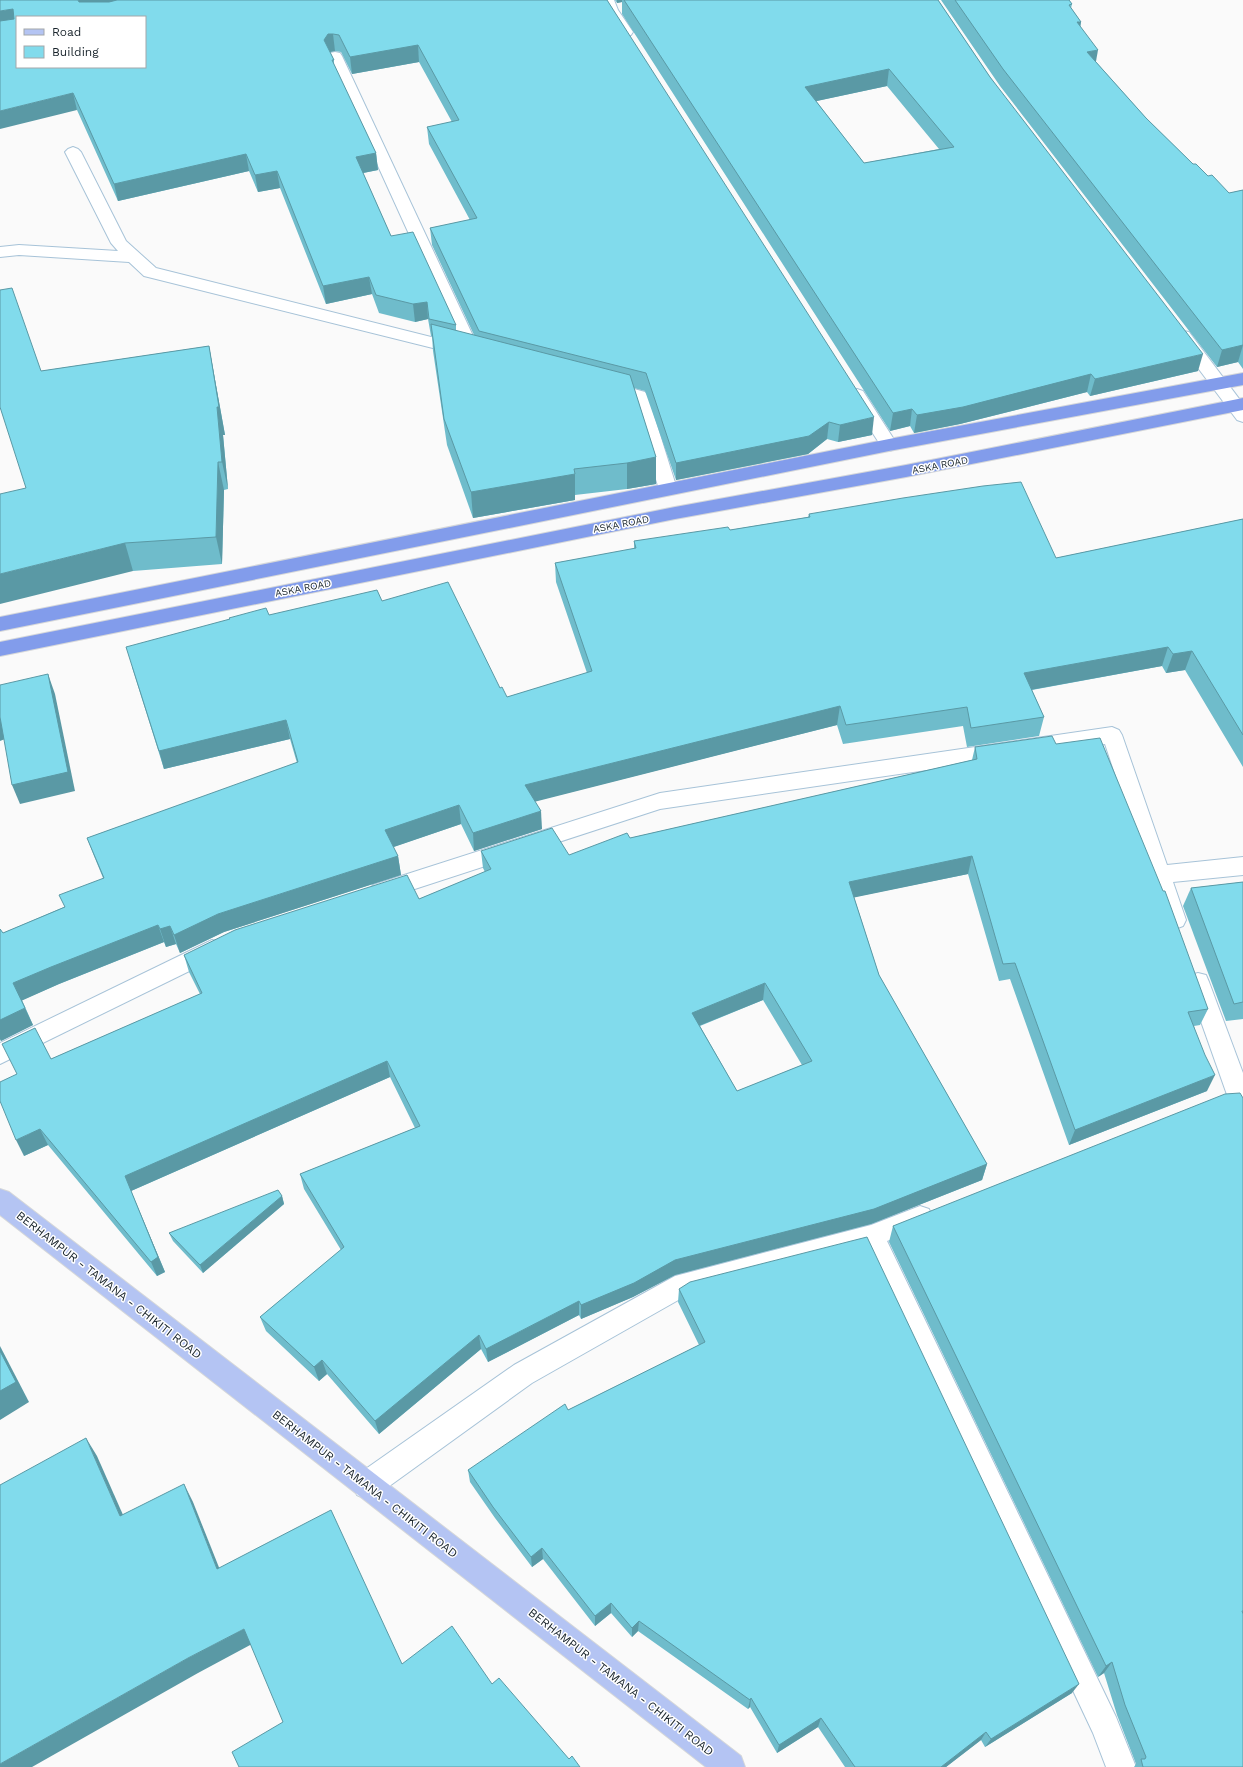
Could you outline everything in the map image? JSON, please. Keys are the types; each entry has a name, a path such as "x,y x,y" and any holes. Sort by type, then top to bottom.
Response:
{"highway":[{"path":"0,624 889,445 1243,379"},
{"name":"ASKA ROAD","path":"0,649 667,515 1240,408"}],"main road":[{"name":"BERHAMPUR - TAMANA - CHIKITI ROAD","path":"0,1200 730,1767"}],"street":[{"path":"615,6 633,43"},
{"path":"73,152 119,243 150,272 480,355 335,56"},
{"path":"0,252 19,250 134,257"},
{"path":"1172,321 1240,408"},
{"path":"594,384 640,396 668,490"},
{"path":"851,384 889,445"},
{"path":"360,898 660,801 1112,735 1183,942"},
{"path":"1159,875 1243,866"},
{"path":"0,1054 232,939"},
{"path":"1191,964 1235,1096"},
{"path":"367,1485 524,1374 684,1284 872,1236 943,1208"},
{"path":"872,1236 1106,1727 1120,1767"}],"building":[{"path":"0,0 78,0 79,2 109,2 117,0 607,0 874,417 840,425 829,422 809,436 676,463 646,373 479,331 430,228 477,218 427,127 459,120 418,45 350,57 339,35 328,34 324,40 376,153 356,157 391,236 413,232 456,325 429,319 427,302 413,304 376,295 369,277 323,286 277,171 255,175 246,154 114,184 73,93 0,111 0,21 14,19 13,9 0,11"},
{"path":"624,0 938,0 990,77 1203,354 1095,379 1091,374 963,407 917,415 912,409 893,413","holes":["889,69 954,147 864,163 805,87"]},
{"path":"955,0 1069,0 1072,4 1069,5 1081,22 1077,22 1098,50 1087,52 1146,118 1193,164 1196,164 1208,176 1212,175 1229,193 1243,190 1243,345 1222,350 1003,69"},
{"path":"12,288 41,371 209,346 219,407 217,407 222,462 218,462 216,537 125,543 0,574 0,494 26,488 0,407 0,290"},
{"path":"431,324 630,375 656,457 627,463 574,469 575,474 471,492 444,419"},
{"path":"1021,482 1056,558 1243,519 1243,735 1192,651 1173,654 1168,647 1024,673 1044,717 971,728 967,707 846,725 840,706 525,785 541,811 473,833 459,805 385,830 398,856 218,914 174,935 170,926 160,929 158,925 51,967 13,983 25,1008 0,1020 0,929 3,933 65,907 59,895 104,878 87,838 298,762 286,720 159,751 126,647 266,608 269,615 377,590 382,601 448,582 500,688 502,687 507,697 592,671 555,563 636,548 634,541 728,527 730,530 810,517 809,514 903,498"},
{"path":"48,674 68,772 12,785 0,717 0,685"},
{"path":"1052,736 1056,744 1100,738 1163,891 1165,891 1208,1009 1188,1012 1205,1055 1215,1075 1075,1130 1015,963 1003,964 972,856 849,882 879,975 987,1164 874,1209 675,1260 634,1283 581,1305 579,1301 486,1349 479,1335 375,1421 322,1360 314,1367 260,1317 344,1247 300,1174 420,1126 387,1061 125,1176 158,1257 151,1262 40,1129 16,1140 0,1101 0,1082 17,1074 2,1044 35,1028 51,1059 202,993 184,955 235,930 407,875 419,899 491,869 481,851 552,828 569,855 627,833 630,838 977,759 975,747","holes":["765,983 812,1061 737,1091 692,1013"]},
{"path":"1243,882 1243,1002 1234,1004 1191,888"},
{"path":"1240,1093 1243,1098 1243,1767 1143,1767 1141,1759 1145,1759 1146,1757 1125,1705 1112,1662 1106,1666 893,1226 1225,1094"},
{"path":"278,1190 282,1196 200,1265 169,1233"},
{"path":"867,1237 1079,1684 991,1739 986,1732 941,1767 855,1767 821,1718 779,1745 751,1698 750,1700 639,1621 632,1628 611,1603 595,1616 542,1548 531,1557 493,1507 468,1470 565,1404 568,1410 705,1342 679,1289 690,1282"},
{"path":"0,1351 16,1382 0,1391"},
{"path":"86,1438 120,1516 184,1484 217,1569 331,1510 402,1664 452,1626 492,1684 499,1678 569,1759 572,1756 580,1767 239,1767 232,1752 283,1722 244,1629 188,1658 0,1764 0,1485"}]}
